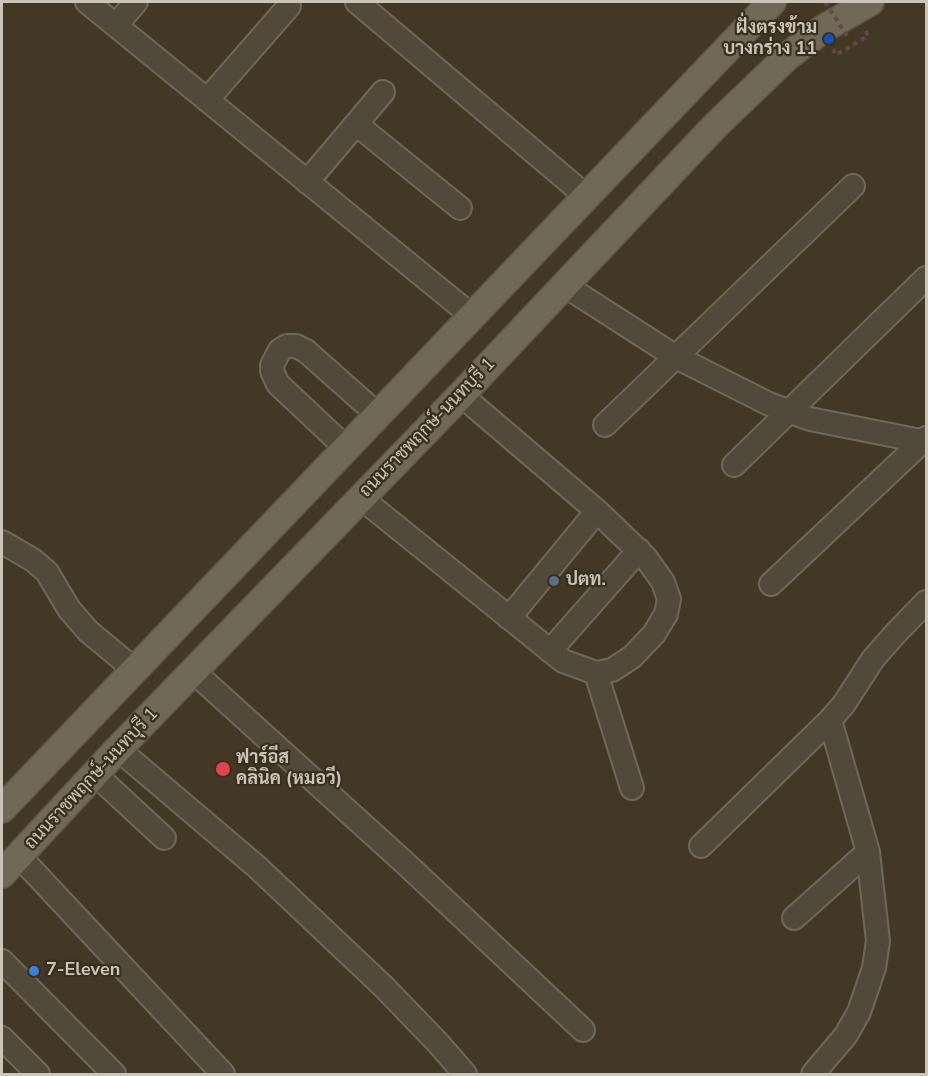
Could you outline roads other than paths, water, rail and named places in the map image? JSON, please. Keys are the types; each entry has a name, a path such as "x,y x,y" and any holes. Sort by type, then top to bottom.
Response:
{"main road":[{"path":"2,809 772,2"},
{"name":"ถนนราชพฤกษ์-นนทบุรี 1","path":"10,865 118,749 461,395 715,126 788,56 823,29 870,2"}],"street":[{"path":"87,2 471,315"},
{"path":"116,25 136,2"},
{"path":"357,2 586,196"},
{"path":"207,100 289,6"},
{"path":"307,182 383,92"},
{"path":"356,124 460,208"},
{"path":"605,425 853,186"},
{"path":"734,465 927,278"},
{"path":"564,285 676,357 769,404 810,419 925,440"},
{"path":"345,447 278,384 272,371 272,365 280,350 287,346 296,346 306,351 377,414"},
{"path":"362,498 563,661 596,673 612,670 632,657 654,634 666,614 669,599 663,582 639,550 597,511 461,395"},
{"path":"771,584 925,440"},
{"path":"509,618 597,511"},
{"path":"2,542 33,560 46,572 69,609 88,631 135,670"},
{"path":"550,651 639,550"},
{"path":"701,846 830,720 844,704 873,660 927,602"},
{"path":"194,672 397,855 583,1030"},
{"path":"596,673 632,788"},
{"path":"813,1074 846,1035 859,1012 874,968 878,941 868,852 830,720"},
{"path":"118,749 257,867 384,987 465,1074"},
{"path":"95,774 164,838"},
{"path":"794,918 868,852"},
{"path":"10,865 223,1074"},
{"path":"2,961 114,1074"},
{"path":"2,1038 38,1074"}],"place":[{"name":"ฝั่งตรงข้าม บางกร่าง 11","path":"829,39"},
{"name":"ปตท.","path":"554,581"},
{"name":"ฟาร์อีส คลินิค (หมอวี)","path":"223,769"},
{"name":"7-Eleven","path":"34,971"}]}
